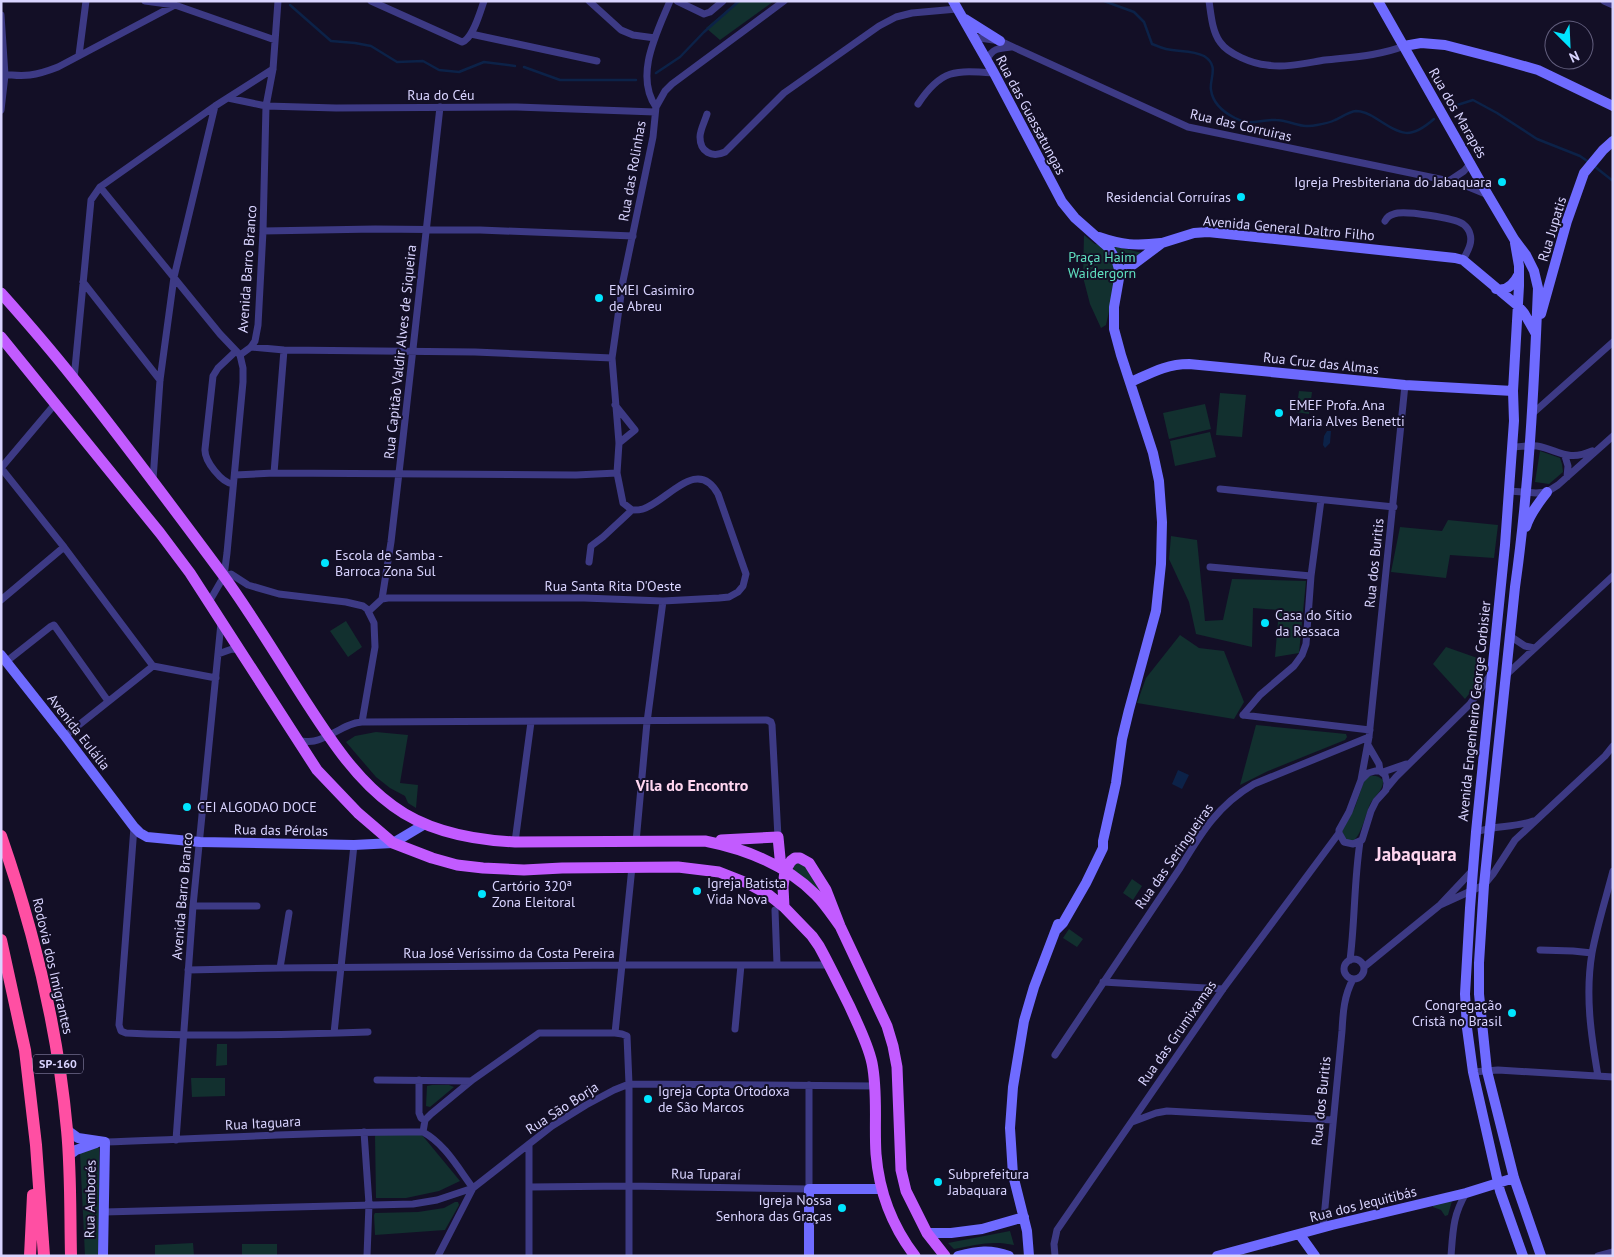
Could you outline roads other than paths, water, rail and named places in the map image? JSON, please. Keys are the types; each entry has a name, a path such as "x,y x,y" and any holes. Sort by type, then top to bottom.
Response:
{"highway":[{"name":"Rodovia dos Imigrantes","path":"1,836 16,877 34,943 54,1036 67,1130 71,1256"},
{"name":"SP-160","path":"1,940 25,1050 36,1145 44,1256"},
{"path":"30,1256 36,1145"}],"main road":[{"path":"1,293 74,379 153,481 224,576 328,736 380,796 425,824 462,837 491,841 705,842 778,837 783,870 780,909"},
{"path":"1,337 160,533 190,573 313,764 358,813 393,843 432,858 457,865 483,868 524,870 678,867 720,872 769,895 780,909 812,936 830,965 870,1053 875,1086 876,1154 881,1189 893,1221 902,1239 914,1256"},
{"path":"705,842 744,851 783,870 816,895 840,926"},
{"path":"783,870 796,858 804,859 809,863 826,890 840,926 886,1026 894,1046 897,1067 901,1170 906,1191 927,1232 944,1256"}],"street":[{"path":"79,55 86,1"},
{"path":"145,1 174,5 275,40"},
{"path":"74,379 91,200 100,187 215,106 273,69 278,1"},
{"path":"371,1 459,42 465,42 471,34 484,1"},
{"path":"589,1 621,30 633,35 655,38"},
{"path":"656,110 649,94 648,69 655,38 670,1"},
{"path":"677,1 704,14 710,12 723,1"},
{"name":"Rua das Rolinhas","path":"632,510 622,504 617,473 618,444 612,358 623,281 634,236 653,137 656,110 665,91 672,84 784,1"},
{"path":"1209,1 1215,32 1219,42 1226,49 1251,62 1268,66 1289,65 1384,52 1421,43 1444,45 1530,68 1613,106"},
{"name":"Rua dos Marapés","path":"1378,1 1514,239"},
{"path":"1604,1 1613,4"},
{"path":"3,75 25,76 41,74 58,67 174,5"},
{"path":"707,114 700,135 700,141 707,152 713,155 719,154 724,152 784,94 879,26 896,17 912,13 957,9 1000,41"},
{"name":"Rua das Guassatungas","path":"957,9 987,60 1062,202 1075,218 1094,235"},
{"path":"1,15 3,75 1,110"},
{"path":"471,34 597,61"},
{"name":"Rua das Corruiras","path":"973,37 1000,41 1012,46 1188,127 1449,180 1488,195"},
{"path":"987,60 990,53 998,48 1012,46"},
{"name":"Avenida Barro Branco","path":"234,484 226,483 209,463 204,454 204,449 213,376 218,368 238,353 251,347 258,325 263,231 266,106 273,69"},
{"path":"918,104 928,88 952,73 968,71 994,73"},
{"name":"Rua do Céu","path":"228,98 266,106 336,108 518,107 656,110"},
{"path":"153,481 160,380 174,277 215,106"},
{"name":"Rua Capitão Valdir Alves de Siqueira","path":"382,599 399,474 440,107"},
{"name":"Rua Jupatis","path":"1536,335 1567,221 1584,174 1597,157 1613,142"},
{"path":"1449,180 1464,171 1471,163"},
{"path":"100,187 238,353 243,368 235,475 224,576 210,602"},
{"name":"Avenida General Daltro Filho","path":"1120,273 1162,243 1194,233 1208,232 1463,260 1471,239 1469,231 1461,223 1434,216 1404,213 1393,214 1388,216 1385,221"},
{"path":"263,231 480,230 634,236"},
{"path":"1094,235 1115,243 1129,245 1162,243"},
{"path":"1029,1256 1024,1216 1013,1175 1010,1128 1013,1086 1024,1022 1034,987 1056,930 1063,923 1098,846 1103,841 1116,783 1126,720 1156,612 1161,564 1162,522 1159,481 1153,453 1114,329 1114,308 1120,273 1109,248 1094,235"},
{"name":"Avenida Engenheiro George Corbisier","path":"1514,239 1526,255 1537,278 1536,335 1526,493 1484,885 1479,994 1486,1071 1514,1178 1541,1256"},
{"name":"Avenida Engenheiro George Corbisier","path":"1514,239 1519,274 1512,447 1505,553 1476,832 1466,994 1467,1028 1473,1072 1498,1183 1523,1256"},
{"path":"1463,260 1518,306 1536,335"},
{"path":"1496,288 1500,290 1508,288 1519,274"},
{"path":"83,282 160,380"},
{"path":"1532,414 1613,342"},
{"path":"251,347 284,350 413,351 612,358"},
{"path":"274,473 284,350"},
{"name":"Rua Cruz das Almas","path":"1130,382 1156,370 1178,364 1189,364 1406,385 1513,391"},
{"name":"Rua dos Buritis","path":"1361,780 1369,738 1406,385"},
{"path":"55,404 1,468 64,547 153,666 216,678"},
{"path":"615,405 636,430 618,444"},
{"path":"1521,542 1528,519 1547,492 1567,477 1613,436"},
{"path":"1512,447 1538,446 1565,456 1586,454 1599,448"},
{"path":"1565,456 1568,466 1567,477"},
{"path":"235,475 274,473 576,475 617,473"},
{"name":"Rua Santa Rita D'Oeste","path":"382,599 584,598 663,600 729,597 738,592 745,580 746,574 718,494 706,480 693,479 642,510 632,510"},
{"path":"1220,489 1394,507"},
{"path":"1509,491 1526,493 1547,492"},
{"path":"1320,500 1311,576 1306,644 1302,655 1294,666 1260,695 1243,714 1369,738 1387,780 1386,790"},
{"path":"589,562 591,546 603,538 632,510"},
{"path":"1,600 64,547"},
{"path":"1210,567 1311,576"},
{"path":"224,576 232,574 248,584 279,594 346,602 363,606 369,611 375,629 375,647 362,722"},
{"path":"1506,675 1613,576"},
{"path":"369,611 382,599"},
{"path":"636,842 663,600"},
{"name":"Avenida Barro Branco","path":"176,1140 182,1036 193,906 221,622"},
{"path":"4,658 54,625 108,700"},
{"path":"1510,636 1525,646 1534,648"},
{"path":"218,654 224,651 240,650"},
{"name":"Avenida Eulália","path":"4,658 134,827"},
{"path":"65,736 153,666"},
{"path":"1354,960 1357,843 1364,835 1371,811 1376,801 1411,762 1470,704 1492,672"},
{"path":"1470,704 1480,701 1489,704"},
{"path":"298,741 314,742 350,725 362,722 767,720 772,725 778,837"},
{"path":"515,842 531,722"},
{"name":"Rua das Seringueiras","path":"1055,1055 1202,832 1224,806 1239,793 1254,784 1369,738"},
{"path":"1440,905 1484,885 1515,840 1609,755 1613,746"},
{"path":"1361,780 1368,773 1382,772 1411,762"},
{"name":"Rua das Grumixamas","path":"1055,1256 1054,1244 1057,1230 1223,989 1339,833 1361,780"},
{"path":"1476,832 1491,828 1511,827 1536,820"},
{"name":"Rua das Pérolas","path":"134,827 147,837 200,842 354,845 393,843 425,824"},
{"path":"134,827 119,1025 121,1031 126,1033 182,1036 368,1032"},
{"path":"1511,827 1515,840"},
{"path":"1339,833 1344,842 1357,843"},
{"path":"334,1034 354,845"},
{"path":"615,1033 632,868"},
{"path":"1364,968 1361,962 1354,960 1345,964 1344,970 1347,976 1352,979 1361,976 1364,968 1440,905 1473,870"},
{"path":"1598,1076 1589,1008 1592,953 1613,871"},
{"path":"193,906 257,906"},
{"path":"776,964 780,909"},
{"path":"280,968 289,913"},
{"path":"1540,950 1592,953"},
{"path":"735,1029 741,965"},
{"name":"Rua José Veríssimo da Costa Pereira","path":"188,970 340,967 830,965"},
{"name":"Rua dos Buritis","path":"1323,1228 1343,1006 1352,979"},
{"path":"1103,982 1223,989"},
{"path":"104,1212 413,1204 438,1200 473,1188 443,1148 431,1136 423,1132 425,1120 471,1081 540,1033 615,1033 627,1036 629,1084 629,1256"},
{"path":"1473,1072 1498,1070 1613,1077"},
{"path":"377,1080 471,1081"},
{"path":"419,1080 419,1113 421,1118 425,1120"},
{"name":"Rua São Borja","path":"438,1256 473,1188 552,1126 586,1105 629,1084 875,1086"},
{"path":"809,1085 809,1256"},
{"path":"1132,1122 1167,1111 1333,1120"},
{"name":"Rua Itaguara","path":"67,1130 78,1138 105,1142"},
{"path":"364,1132 369,1204 367,1256"},
{"name":"Rua Itaguara","path":"68,1156 84,1146 105,1142 364,1132 423,1132"},
{"name":"Rua Amborés","path":"104,1256 105,1142"},
{"path":"529,1144 529,1256"},
{"name":"Rua dos Jequitibás","path":"1217,1256 1466,1193 1514,1178"},
{"name":"Rua Tuparaí","path":"530,1187 628,1186 881,1189"},
{"path":"1451,1256 1453,1222 1466,1193"},
{"path":"927,1232 951,1233 982,1228 1024,1216"},
{"path":"937,1246 943,1238 951,1233"},
{"path":"1300,1235 1315,1256"},
{"path":"958,1256 986,1251 1009,1256"},
{"path":"1598,1256 1613,1252"}],"water":[{"path":"1327,431 1331,431 1330,443 1325,448 1323,445 1324,436"},
{"path":"1178,770 1189,775 1182,789 1172,784"}],"waterway":[{"path":"656,73 680,57 704,32 739,1"},
{"path":"1104,1 1134,12 1144,22 1152,44 1166,49 1195,53 1209,60 1213,68 1211,90 1216,103 1231,116 1241,121 1281,120 1311,126 1328,123 1350,112 1359,111 1365,112 1393,129 1406,133 1418,130 1434,119"},
{"path":"290,5 331,41 371,46 397,62 423,61 439,70 459,72 484,62 515,66"},
{"path":"524,67 560,80 636,80"},
{"path":"1451,107 1473,100 1537,139 1580,156 1590,163"},
{"path":"1594,166 1613,181"}],"place":[{"name":"Igreja Presbiteriana do Jabaquara","path":"1502,182"},
{"name":"Residencial Corruíras","path":"1241,197"},
{"name":"EMEI Casimiro de Abreu","path":"599,298"},
{"name":"EMEF Profa. Ana Maria Alves Benetti","path":"1279,413"},
{"name":"Escola de Samba - Barroca Zona Sul","path":"325,563"},
{"name":"Casa do Sítio da Ressaca","path":"1265,623"},
{"name":"CEI ALGODAO DOCE","path":"187,807"},
{"name":"Igreja Batista Vida Nova","path":"697,891"},
{"name":"Cartório 320ª Zona Eleitoral","path":"482,894"},
{"name":"Congregação Cristã no Brasil","path":"1512,1013"},
{"name":"Igreja Copta Ortodoxa de São Marcos","path":"648,1099"},
{"name":"Subprefeitura Jabaquara","path":"938,1182"},
{"name":"Igreja Nossa Senhora das Graças","path":"842,1208"}],"district":[{"name":"Vila do Encontro","path":"692,785"},
{"name":"Jabaquara","path":"1416,854"}],"park label":[{"name":"Praça Haim Waidergorn","path":"1102,266"}]}
